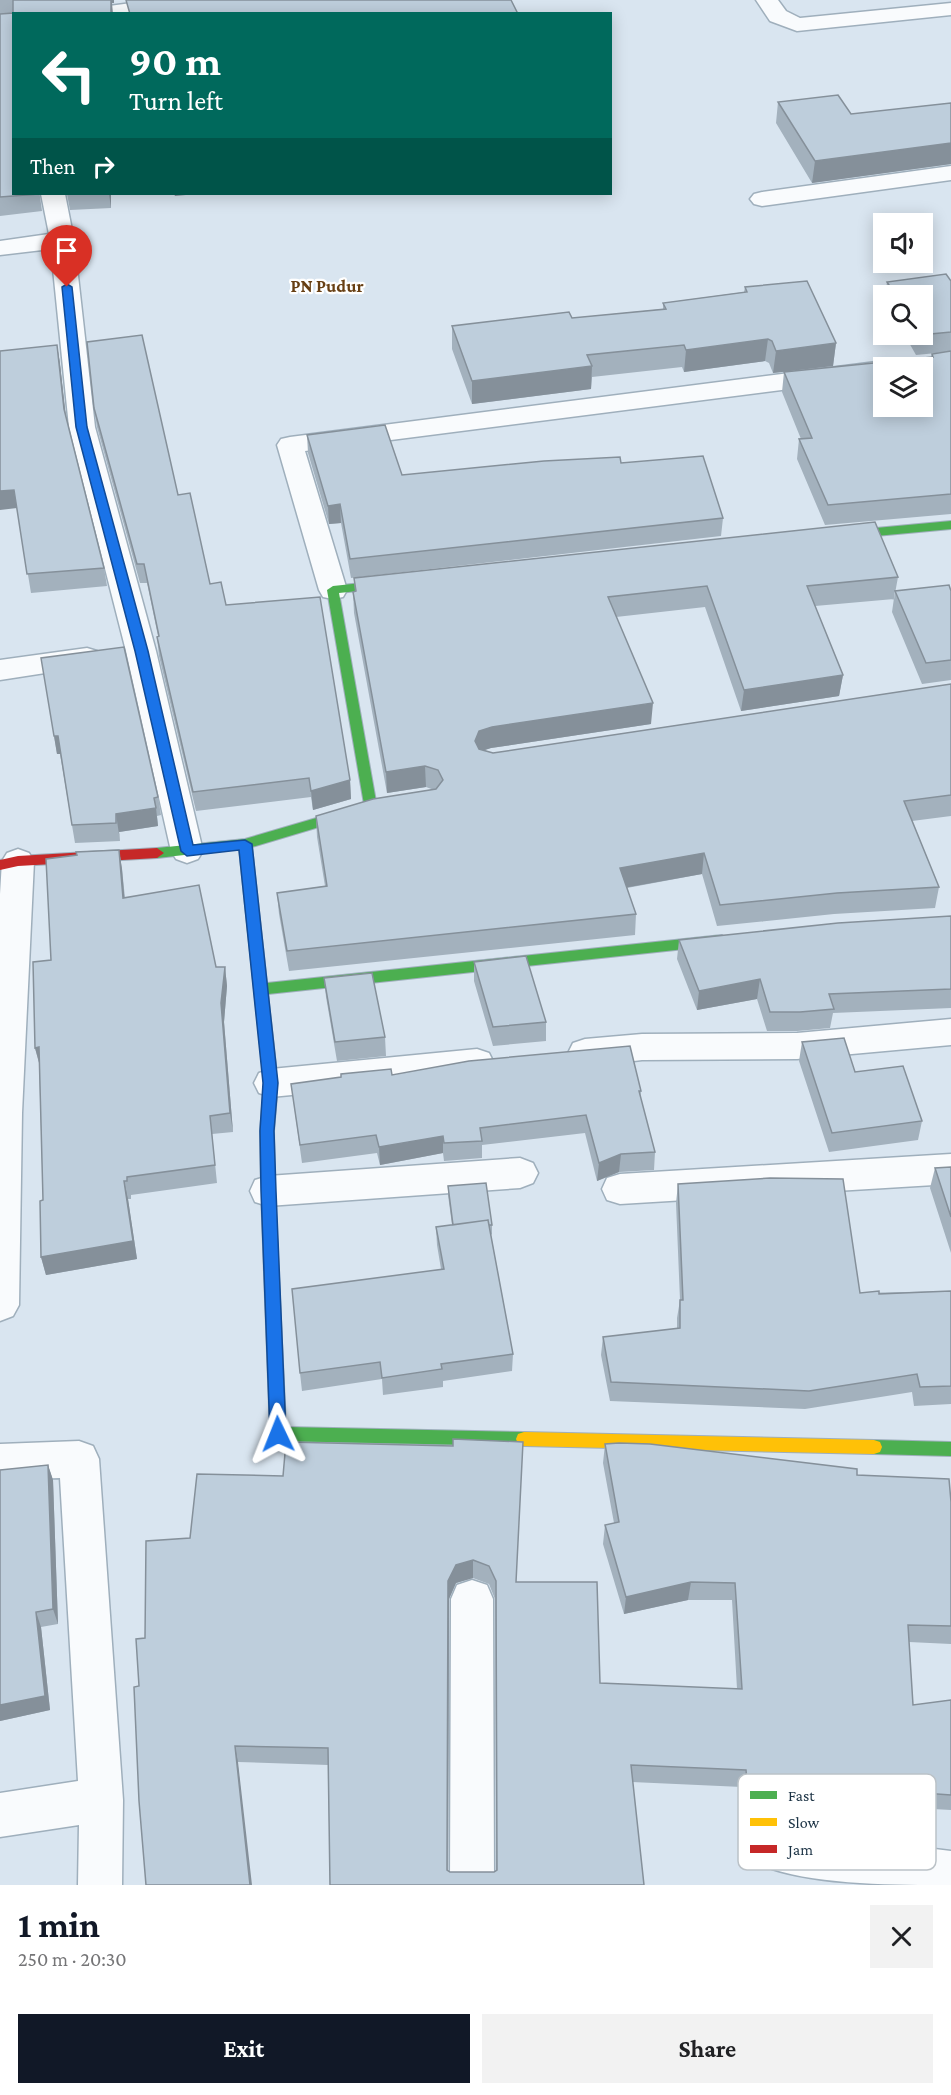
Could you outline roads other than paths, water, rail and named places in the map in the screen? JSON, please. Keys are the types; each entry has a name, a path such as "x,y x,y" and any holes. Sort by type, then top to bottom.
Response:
{"street":[{"path":"127,12 160,10 204,0"},
{"path":"767,0 778,16 797,25 951,9"},
{"path":"762,199 951,173"},
{"path":"53,195 62,240 82,427 141,651 187,851"},
{"path":"0,248 62,240"},
{"path":"370,807 333,590 290,445 873,371"},
{"path":"816,537 951,525"},
{"path":"333,590 416,581"},
{"path":"0,670 141,651"},
{"path":"0,1305 2,1114 9,863 187,851 245,844 370,807 403,802"},
{"path":"245,844 271,1083 267,1131 268,1191 278,1434 951,1449"},
{"path":"262,989 739,938"},
{"path":"549,1056 642,1047 797,1046 951,1032"},
{"path":"271,1083 503,1061"},
{"path":"620,1189 951,1169"},
{"path":"268,1191 520,1173"},
{"path":"0,1462 79,1459 101,1800 100,1885"},
{"path":"472,1599 472,1885"},
{"path":"0,1815 101,1800"},
{"path":"927,1870 951,1873"}],"district":[{"name":"PN Pudur","path":"327,286"}]}
